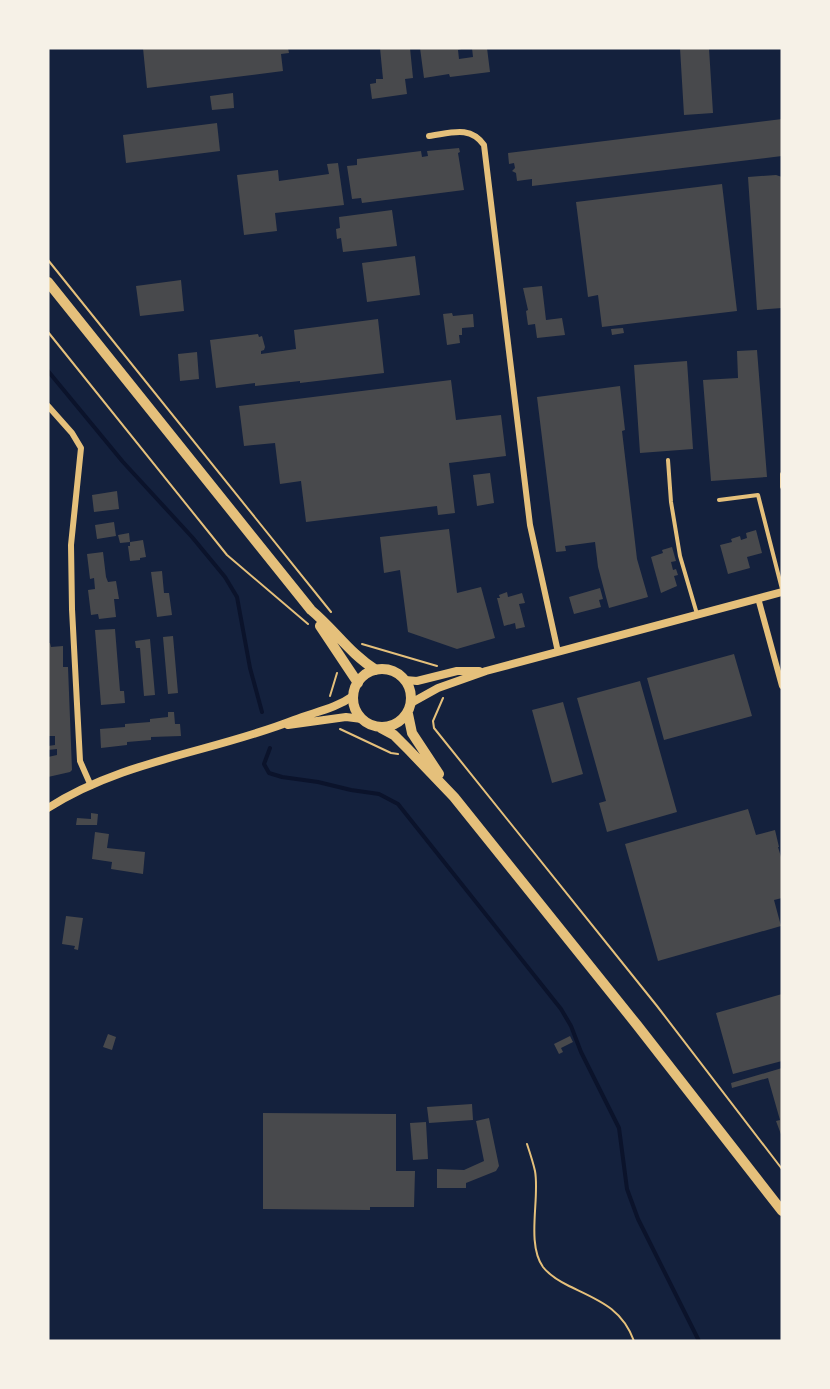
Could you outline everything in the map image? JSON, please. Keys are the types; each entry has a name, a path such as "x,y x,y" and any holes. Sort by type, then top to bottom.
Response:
{"main road":[{"path":"48,282 311,610 358,683"},
{"path":"311,610 352,652 376,669 393,671 405,680 411,691 409,708 412,733 454,797"},
{"path":"376,669 369,672 358,683 353,696 355,709 362,719 374,727 390,727 401,721 409,708"},
{"path":"381,728 394,735 454,797 638,1024 782,1211"}],"street":[{"path":"429,136 469,132 478,136 484,145 530,525 558,652"},
{"path":"48,406 72,433 81,448 71,545 72,609 80,761 91,786"},
{"path":"409,708 438,688 486,671 782,590"},
{"path":"758,598 782,686"},
{"path":"405,680 417,681 457,671 486,671"},
{"path":"48,808 91,786 146,764 285,725 343,703 353,696"},
{"path":"285,725 346,717 362,719"}],"lane":[{"path":"668,460 671,502 680,556 697,614"},
{"path":"782,474 782,487"},
{"path":"719,500 758,495 782,590"}],"path":[{"path":"48,260 332,613"},
{"path":"48,332 227,555 313,629"},
{"path":"354,641 430,664"},
{"path":"441,700 433,721 434,728 657,1006 782,1169"},
{"path":"527,1144 535,1171 536,1244 539,1260 555,1278 606,1304 618,1313 631,1332 634,1341"}],"building":[{"path":"143,48 288,48 289,53 281,54 283,71 147,88"},
{"path":"380,48 410,48 413,78 405,79 407,94 372,99 370,84 376,83 376,79 383,79"},
{"path":"420,48 465,48 458,50 459,59 473,57 472,48 487,48 490,72 424,78"},
{"path":"680,48 709,48 713,113 684,115"},
{"path":"233,93 234,108 212,110 210,96"},
{"path":"782,119 782,156 532,186 532,179 517,181 516,173 512,171 515,168 514,163 509,164 508,153"},
{"path":"217,123 220,151 126,163 123,135"},
{"path":"459,148 464,190 362,203 361,198 352,199 347,166 357,165 357,159 421,151 422,157 428,156 427,151"},
{"path":"338,163 344,205 275,213 277,231 244,235 237,175 278,170 279,181 329,174 327,164"},
{"path":"776,175 782,177 782,308 757,310 748,177"},
{"path":"722,184 737,311 602,327 598,295 588,297 576,202"},
{"path":"392,210 397,246 343,252 341,238 337,239 336,229 340,228 339,217"},
{"path":"415,256 420,295 367,302 362,263"},
{"path":"181,280 184,311 140,316 136,286"},
{"path":"542,286 546,320 562,318 565,335 537,338 535,324 528,325 526,311 528,310 523,288"},
{"path":"452,313 453,316 473,314 474,327 462,328 462,335 459,335 460,343 447,345 443,314"},
{"path":"378,319 384,373 300,383 300,381 255,386 255,383 216,388 210,340 258,334 259,337 262,336 265,347 261,354 296,349 294,330"},
{"path":"623,328 624,333 612,335 611,329"},
{"path":"757,350 767,477 711,481 703,380 738,378 737,351"},
{"path":"197,352 199,379 180,381 178,354"},
{"path":"687,361 693,449 640,453 634,365"},
{"path":"451,380 456,420 501,415 506,456 449,463 455,513 438,515 437,506 306,522 301,481 280,484 275,443 244,446 239,406"},
{"path":"620,386 625,430 622,431 637,559 648,597 609,608 598,567 595,542 565,546 566,551 556,552 537,397"},
{"path":"490,473 494,503 477,506 473,475"},
{"path":"117,491 119,509 94,512 92,495"},
{"path":"114,522 116,536 97,539 95,525"},
{"path":"449,529 457,593 481,587 495,638 457,649 408,632 400,570 384,573 380,537"},
{"path":"756,530 762,553 747,557 750,568 728,574 720,545 732,542 731,539 740,536 741,540 747,538 746,533"},
{"path":"129,533 130,542 120,543 118,535"},
{"path":"143,540 146,557 130,561 128,546 130,542"},
{"path":"672,547 676,561 671,562 673,570 676,569 678,575 674,576 677,586 661,593 651,557"},
{"path":"103,552 106,577 108,582 116,581 119,599 114,599 116,617 99,619 98,614 91,615 88,590 95,589 94,578 90,579 87,554"},
{"path":"162,571 164,593 169,593 172,615 157,617 151,572"},
{"path":"600,588 603,599 599,600 601,607 574,614 569,597"},
{"path":"507,592 508,597 522,593 525,603 519,604 525,627 516,629 515,623 504,626 497,598"},
{"path":"115,629 120,691 124,691 125,703 101,705 95,630"},
{"path":"173,636 178,693 168,694 163,637"},
{"path":"150,639 155,695 144,696 140,648 136,648 135,641"},
{"path":"48,643 51,647 63,646 63,667 68,667 72,770 48,777 48,757 57,755 57,749 48,750 48,746 55,745 55,736 48,736"},
{"path":"734,654 752,716 664,740 647,678"},
{"path":"640,681 677,812 607,832 599,803 606,801 577,698"},
{"path":"563,702 583,774 552,783 532,710"},
{"path":"168,712 174,712 175,724 180,724 181,736 151,737 151,740 127,742 127,745 101,748 100,729 150,722 150,719 168,717"},
{"path":"748,809 756,835 775,830 782,857 782,898 774,900 781,926 658,961 625,844"},
{"path":"91,813 98,814 97,825 76,825 77,818 91,819"},
{"path":"95,832 109,834 107,848 145,852 143,874 111,869 112,862 92,859"},
{"path":"66,916 83,918 78,950 74,949 75,946 62,944"},
{"path":"782,994 782,1061 733,1074 716,1013"},
{"path":"108,1034 116,1037 112,1050 103,1047"},
{"path":"570,1036 573,1042 561,1048 563,1052 559,1054 554,1044"},
{"path":"782,1068 782,1137 776,1121 780,1120 768,1078 732,1088 731,1083"},
{"path":"472,1104 473,1120 429,1123 427,1107"},
{"path":"263,1113 396,1114 396,1171 415,1171 414,1207 370,1207 370,1210 263,1209"},
{"path":"489,1118 499,1166 496,1171 466,1183 466,1188 437,1188 437,1169 464,1170 484,1161 476,1121"},
{"path":"426,1122 428,1159 413,1160 410,1123"}],"waterway":[{"path":"48,371 123,462 192,537 225,577 237,597 250,668 262,712"},
{"path":"270,748 264,764 269,773 379,794 398,804 561,1009 619,1128 627,1189 638,1219 699,1341"}]}
